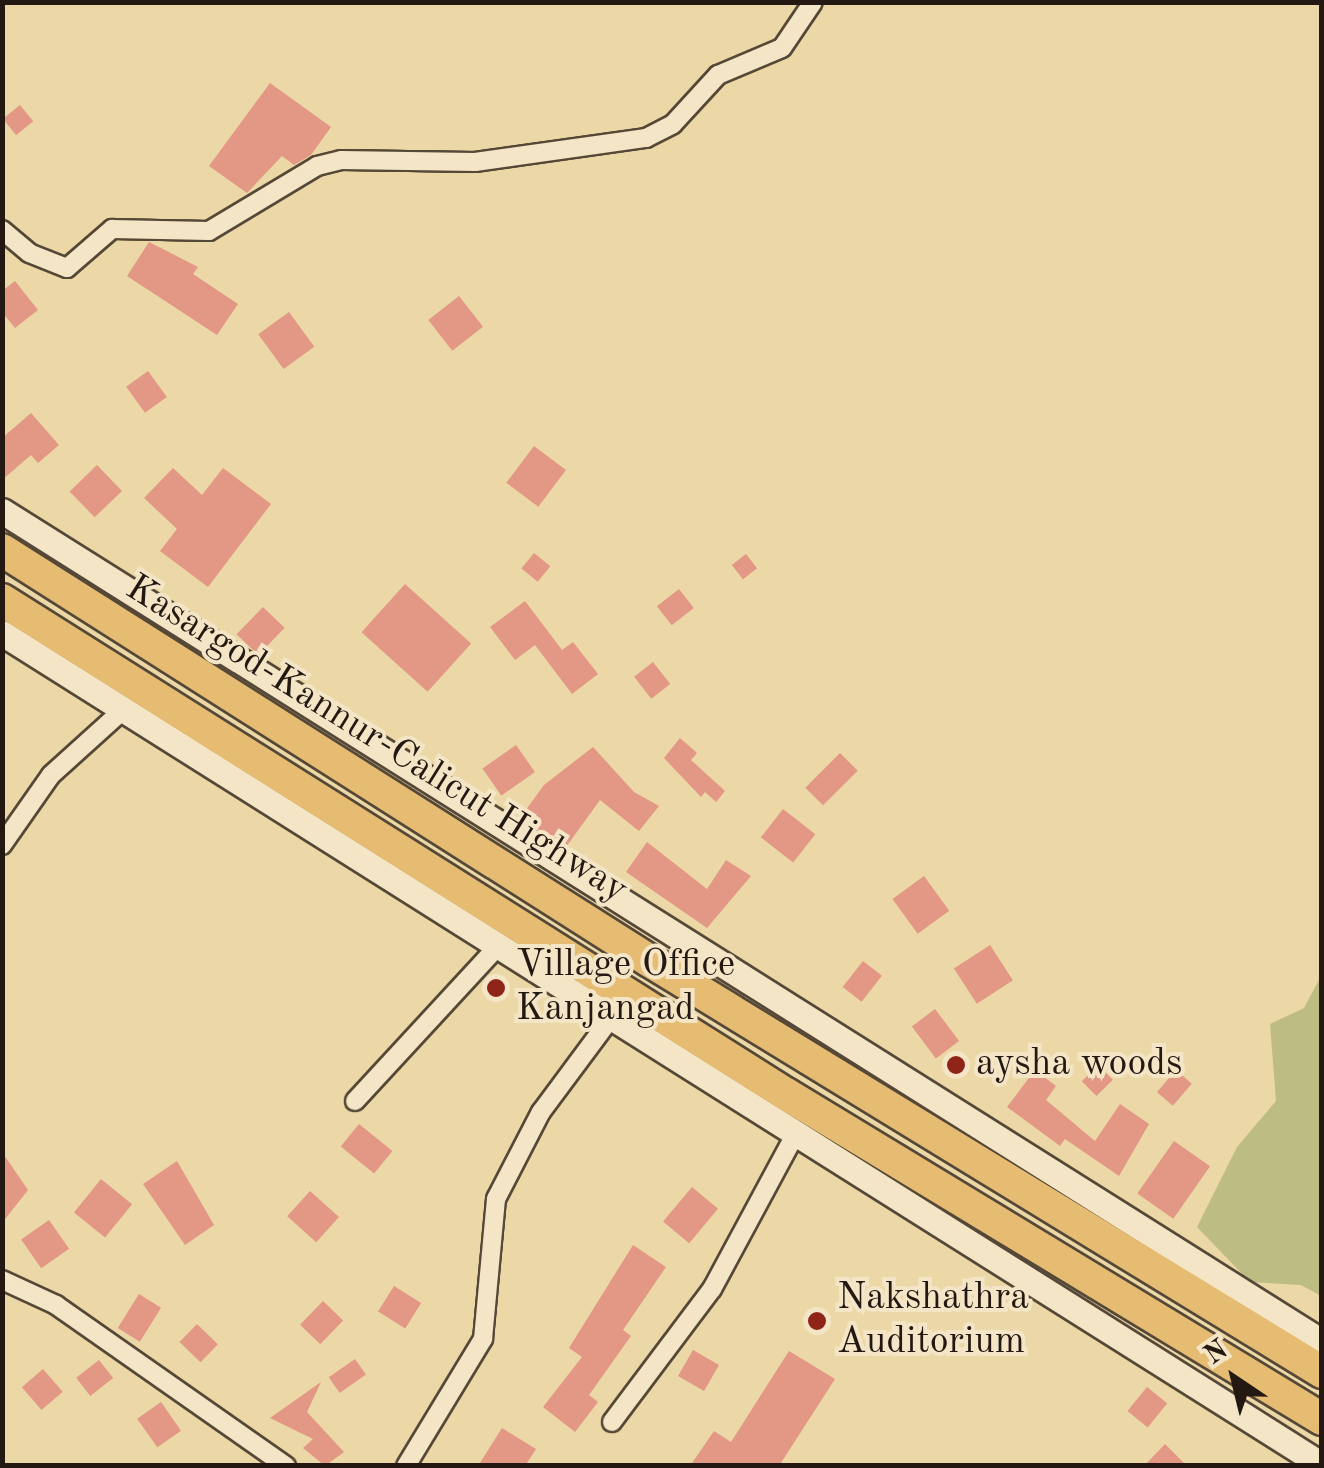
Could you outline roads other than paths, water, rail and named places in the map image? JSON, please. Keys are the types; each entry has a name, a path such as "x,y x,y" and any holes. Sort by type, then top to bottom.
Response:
{"highway":[{"name":"Kasargod-Kannur-Calicut Highway","path":"2,550 650,961 1322,1372"},
{"path":"2,600 786,1094 1322,1419"}],"street":[{"path":"2,230 29,253 68,268 112,229 209,231 317,166 341,160 475,162 646,138 672,124 718,76 782,48 813,2"},
{"path":"2,511 1322,1342"},
{"path":"2,633 1322,1465"},
{"path":"2,845 50,774 123,710"},
{"path":"355,1102 497,947"},
{"path":"406,1466 484,1339 496,1199 541,1112 610,1018"},
{"path":"612,1422 712,1290 795,1135"},
{"path":"2,1280 56,1305 286,1466"}],"place":[{"name":"Village Office Kanjangad","path":"496,988"},
{"name":"aysha woods","path":"956,1065"},
{"name":"Nakshathra Auditorium","path":"817,1321"}]}
